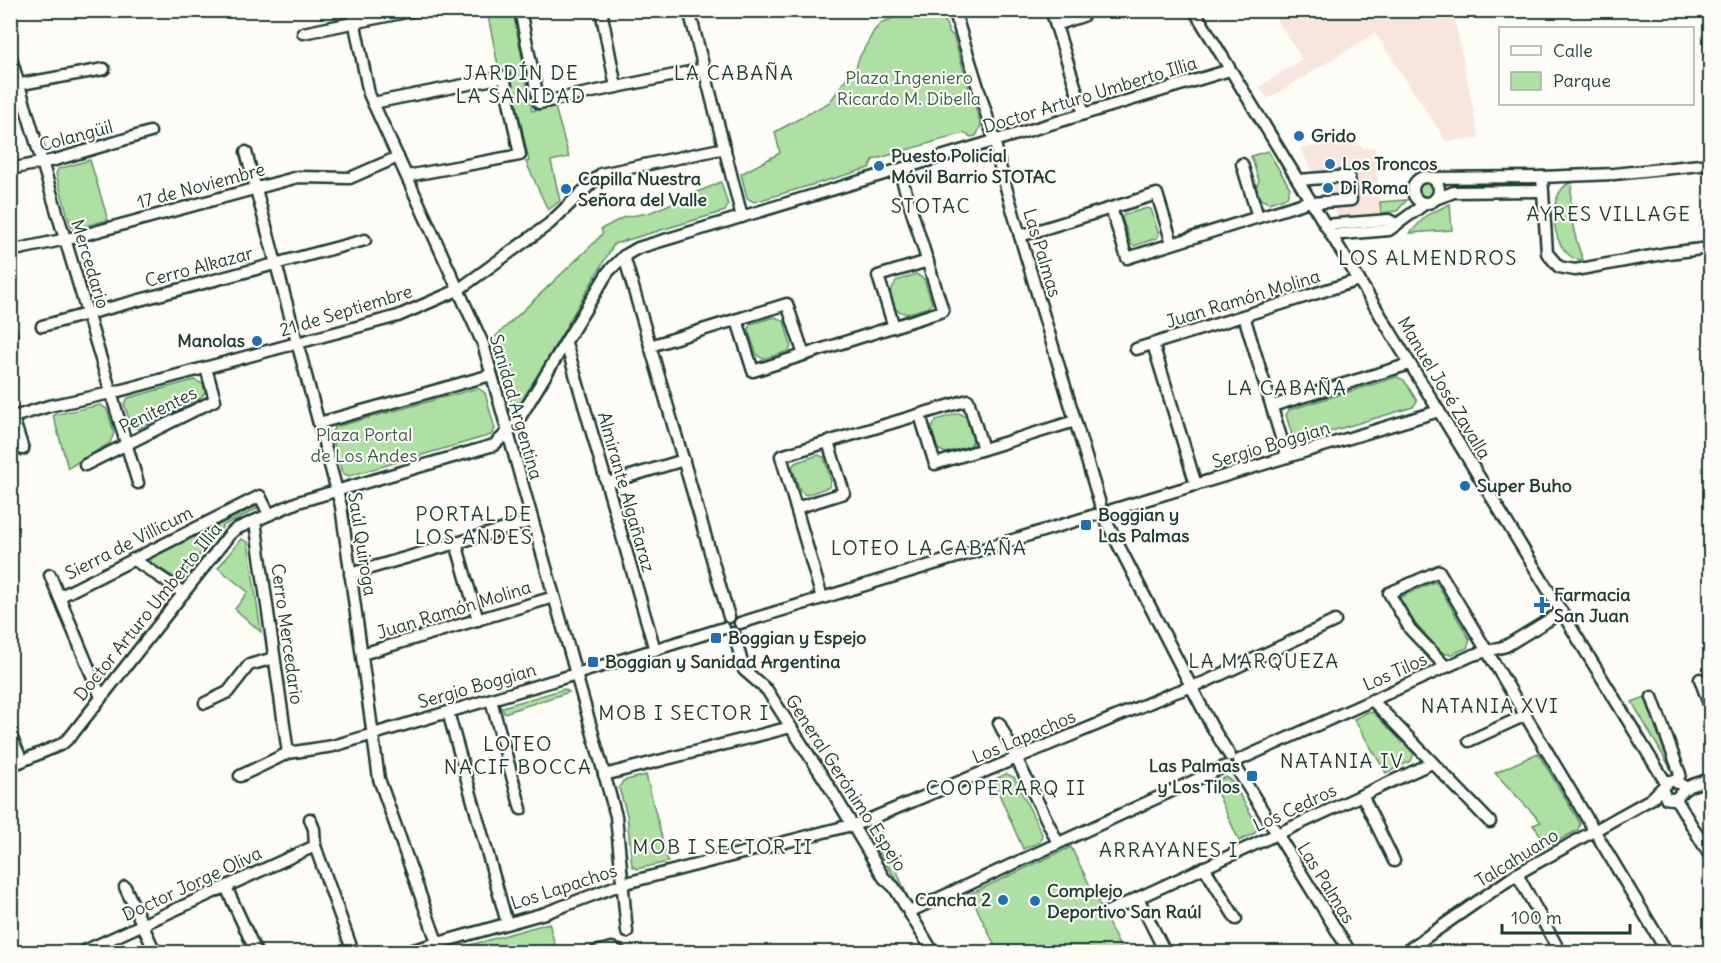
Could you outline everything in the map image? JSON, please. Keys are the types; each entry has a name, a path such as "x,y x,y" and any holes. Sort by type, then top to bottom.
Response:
{"street":[{"name":"Sanidad Argentina","path":"352,10 369,94 483,344 616,816 627,932"},
{"path":"303,33 416,10"},
{"path":"520,10 538,103 704,69"},
{"path":"601,10 616,87"},
{"path":"689,10 742,217"},
{"name":"Las Palmas","path":"954,10 1101,504"},
{"path":"1051,10 1084,114"},
{"path":"1056,25 1083,16 1082,10"},
{"name":"Manuel José Zavalla","path":"1194,10 1562,612 1664,789"},
{"name":"Mercedario","path":"10,55 15,86 66,239 138,483"},
{"path":"15,86 104,69"},
{"name":"Doctor Arturo Umberto Illia","path":"10,766 67,740 230,534 298,502 494,445 508,434 608,272 624,256 638,248 1230,70"},
{"path":"373,103 504,76 520,155 406,176"},
{"name":"Colangüil","path":"10,169 150,132"},
{"name":"21 de Septiembre","path":"12,418 49,406 111,393 398,316 459,290 549,224 601,174 724,148"},
{"name":"Saúl Quiroga","path":"246,152 341,506 380,779 437,942"},
{"name":"17 de Noviembre","path":"10,251 66,239 298,177 350,178 398,157"},
{"path":"1242,164 1258,217"},
{"path":"1426,200 1413,191 1416,183 1423,178 1542,177 1636,172 1710,164"},
{"path":"738,320 753,371 944,311 899,170"},
{"path":"1111,208 1127,258 1311,202 1351,200 1349,176 1298,180"},
{"path":"1542,177 1547,253 1555,264 1564,269 1575,270 1668,253 1710,248"},
{"path":"1328,230 1358,233 1389,230 1439,188 1431,178"},
{"path":"1426,200 1454,192 1542,191"},
{"path":"1020,236 1157,194 1172,243"},
{"path":"1328,230 1389,220 1396,224"},
{"name":"Cerro Alkazar","path":"42,326 365,240"},
{"path":"624,256 729,617"},
{"path":"894,327 878,276 928,261"},
{"name":"Juan Ramón Molina","path":"1136,349 1359,280"},
{"path":"650,346 787,304 804,355"},
{"path":"1244,316 1287,457"},
{"name":"Almirante Algañaraz","path":"566,343 655,650"},
{"path":"1153,344 1196,485"},
{"path":"1272,406 1410,364"},
{"name":"Penitentes","path":"85,465 216,400 206,368"},
{"path":"319,423 491,375"},
{"path":"822,598 781,456 969,400 983,449"},
{"name":"Sergio Boggian","path":"1112,510 1439,411"},
{"path":"920,415 935,464 1075,421"},
{"path":"12,418 23,449"},
{"path":"796,508 844,493 828,442"},
{"path":"607,483 684,460"},
{"name":"Sierra de Villicum","path":"59,597 260,496 269,514"},
{"path":"1101,504 1107,505 1112,510 1111,517 1106,521 1100,520 1095,515 1096,509 1101,504"},
{"path":"740,623 1095,515"},
{"name":"Cerro Mercedario","path":"255,521 288,753"},
{"path":"350,574 532,521"},
{"name":"Las Palmas","path":"1106,521 1212,727 1350,952"},
{"path":"456,543 478,620"},
{"path":"133,559 183,593"},
{"path":"1446,667 1410,628 1389,593 1439,571 1667,952"},
{"path":"50,575 101,697"},
{"name":"Juan Ramón Molina","path":"362,654 554,597"},
{"name":"Los Tilos","path":"909,912 1233,762 1446,667 1473,655 1506,646 1562,612"},
{"path":"729,617 736,617 740,623 739,630 729,631 724,622 729,617"},
{"name":"Los Lapachos","path":"406,952 545,913 622,884 853,825 1192,686 1335,621"},
{"name":"Sergio Boggian","path":"240,776 288,753 333,746 655,650 729,631"},
{"name":"General Gerónimo Espejo","path":"729,631 744,670 767,690 884,878 894,887 933,952"},
{"path":"205,703 228,692 249,664 274,658"},
{"path":"1700,679 1710,707"},
{"path":"1652,698 1680,774 1680,790"},
{"path":"491,700 521,809"},
{"path":"1372,700 1490,822"},
{"path":"448,712 507,923"},
{"path":"1469,741 1526,716"},
{"path":"999,723 1058,843"},
{"path":"604,775 791,727"},
{"path":"10,734 22,761"},
{"name":"Los Cedros","path":"1105,913 1432,763"},
{"path":"1710,779 1680,790 1669,800 1664,789 1672,781 1680,790 1710,856"},
{"name":"Talcahuano","path":"1405,952 1517,874 1651,799 1664,789"},
{"path":"1362,795 1394,861"},
{"path":"310,819 314,829 313,840 353,952"},
{"name":"Doctor Jorge Oliva","path":"82,952 315,846"},
{"path":"1204,867 1236,919"},
{"path":"1517,874 1560,952"},
{"path":"125,887 155,952"},
{"path":"226,887 256,952"},
{"path":"1138,898 1165,952"},
{"path":"595,952 612,948 620,952"}],"shaded area":[{"path":"1271,11 1453,11 1479,138 1446,141 1375,33 1268,99 1259,87 1302,59"},
{"path":"1345,144 1360,145 1363,148 1375,147 1381,216 1339,219 1300,149"}],"green space":[{"path":"487,11 513,11 532,111 555,107 569,157 551,161 560,201 548,210 526,162 529,161 509,68 499,70"},
{"name":"Plaza Ingeniero Ricardo M. Dibella","path":"907,11 942,11 949,33 953,35 981,126 976,136 971,137 964,133 873,160 869,168 754,202 747,198 741,174 780,153 775,132 830,102 849,74 855,71 859,58 874,31 881,23"},
{"path":"1268,151 1290,188 1287,197 1269,203 1260,199 1256,187 1259,181 1251,156"},
{"path":"90,160 108,220 74,229 71,227 56,174 58,169"},
{"path":"721,182 728,205 725,211 614,244 520,406 512,406 494,338 592,245 603,233 601,229 624,217 649,213"},
{"path":"1572,182 1572,222 1583,260 1572,257 1564,250 1555,225 1554,211 1557,199 1563,188"},
{"path":"1425,183 1433,191 1425,199 1417,191"},
{"path":"1458,183 1522,183 1524,185 1456,187"},
{"path":"1407,200 1397,211 1381,213 1380,202"},
{"path":"1450,204 1452,230 1410,233 1427,215"},
{"path":"1147,208 1151,209 1159,235 1157,238 1134,246 1131,244 1122,218 1124,215"},
{"path":"916,274 924,279 932,303 929,307 906,314 896,310 890,292 896,281"},
{"path":"775,317 784,321 791,346 789,351 763,359 757,355 748,330 750,324"},
{"path":"1397,377 1404,380 1417,401 1413,407 1298,441 1293,438 1286,415 1289,410"},
{"path":"194,380 203,384 205,392 201,398 138,429 131,425 124,404 128,398"},
{"name":"Plaza Portal de Los Andes","path":"478,388 485,393 495,429 491,435 349,476 342,473 331,433 335,427"},
{"path":"100,405 107,409 114,433 110,443 68,468 53,415"},
{"path":"959,413 966,417 973,441 970,446 946,453 937,449 931,430 936,420"},
{"path":"818,455 824,457 831,481 829,487 806,495 800,491 792,467 795,463"},
{"path":"255,507 257,509 224,525 182,576 175,578 151,563 152,557"},
{"path":"241,539 248,542 261,632 235,609 248,592 218,568"},
{"path":"1434,582 1437,583 1470,640 1467,648 1452,654 1444,654 1416,625 1400,599"},
{"path":"564,689 569,692 504,713 502,707"},
{"path":"1645,698 1672,771 1632,702"},
{"path":"1368,712 1374,713 1414,754 1411,761 1386,773 1354,719"},
{"path":"1538,753 1580,823 1578,830 1549,846 1533,825 1541,822 1495,773"},
{"path":"1006,774 1014,777 1042,834 1040,842 1023,849 993,780"},
{"path":"646,775 668,862 637,869 632,866 627,815 619,788 623,781"},
{"path":"1226,777 1231,780 1258,826 1255,833 1239,841 1213,783"},
{"path":"878,827 909,900 868,836 869,831"},
{"name":"Complejo Deportivo San Raúl","path":"1071,847 1121,949 1113,952 992,952 997,950 970,894"},
{"path":"549,923 557,952 445,952"}],"place":[{"name":"Grido","path":"1299,136"},
{"name":"Los Troncos","path":"1330,164"},
{"name":"Puesto Policial Móvil Barrio STOTAC","path":"879,166"},
{"name":"Di Roma","path":"1328,188"},
{"name":"Capilla Nuestra Señora del Valle","path":"566,189"},
{"name":"Manolas","path":"257,341"},
{"name":"Super Buho","path":"1465,486"},
{"name":"Boggian y Las Palmas","path":"1086,525"},
{"name":"Farmacia San Juan","path":"1542,605"},
{"name":"Boggian y Espejo","path":"716,638"},
{"name":"Boggian y Sanidad Argentina","path":"593,662"},
{"name":"Las Palmas y Los Tilos","path":"1252,776"},
{"name":"Cancha 2","path":"1003,900"},
{"name":"Complejo Deportivo San Raúl","path":"1035,901"}],"district":[{"name":"LA CABAÑA","path":"734,73"},
{"name":"JARDÍN DE LA SANIDAD","path":"521,84"},
{"name":"STOTAC","path":"931,206"},
{"name":"AYRES VILLAGE","path":"1609,214"},
{"name":"LOS ALMENDROS","path":"1428,258"},
{"name":"LA CABAÑA","path":"1287,388"},
{"name":"PORTAL DE LOS ANDES","path":"474,526"},
{"name":"LOTEO LA CABAÑA","path":"929,548"},
{"name":"LA MARQUEZA","path":"1264,661"},
{"name":"NATANIA XVI","path":"1490,706"},
{"name":"MOB I SECTOR I","path":"684,713"},
{"name":"LOTEO NACIF BOCCA","path":"518,756"},
{"name":"NATANIA IV","path":"1342,761"},
{"name":"COOPERARQ II","path":"1006,788"},
{"name":"MOB I SECTOR II","path":"723,847"},
{"name":"ARRAYANES I","path":"1169,850"}]}
